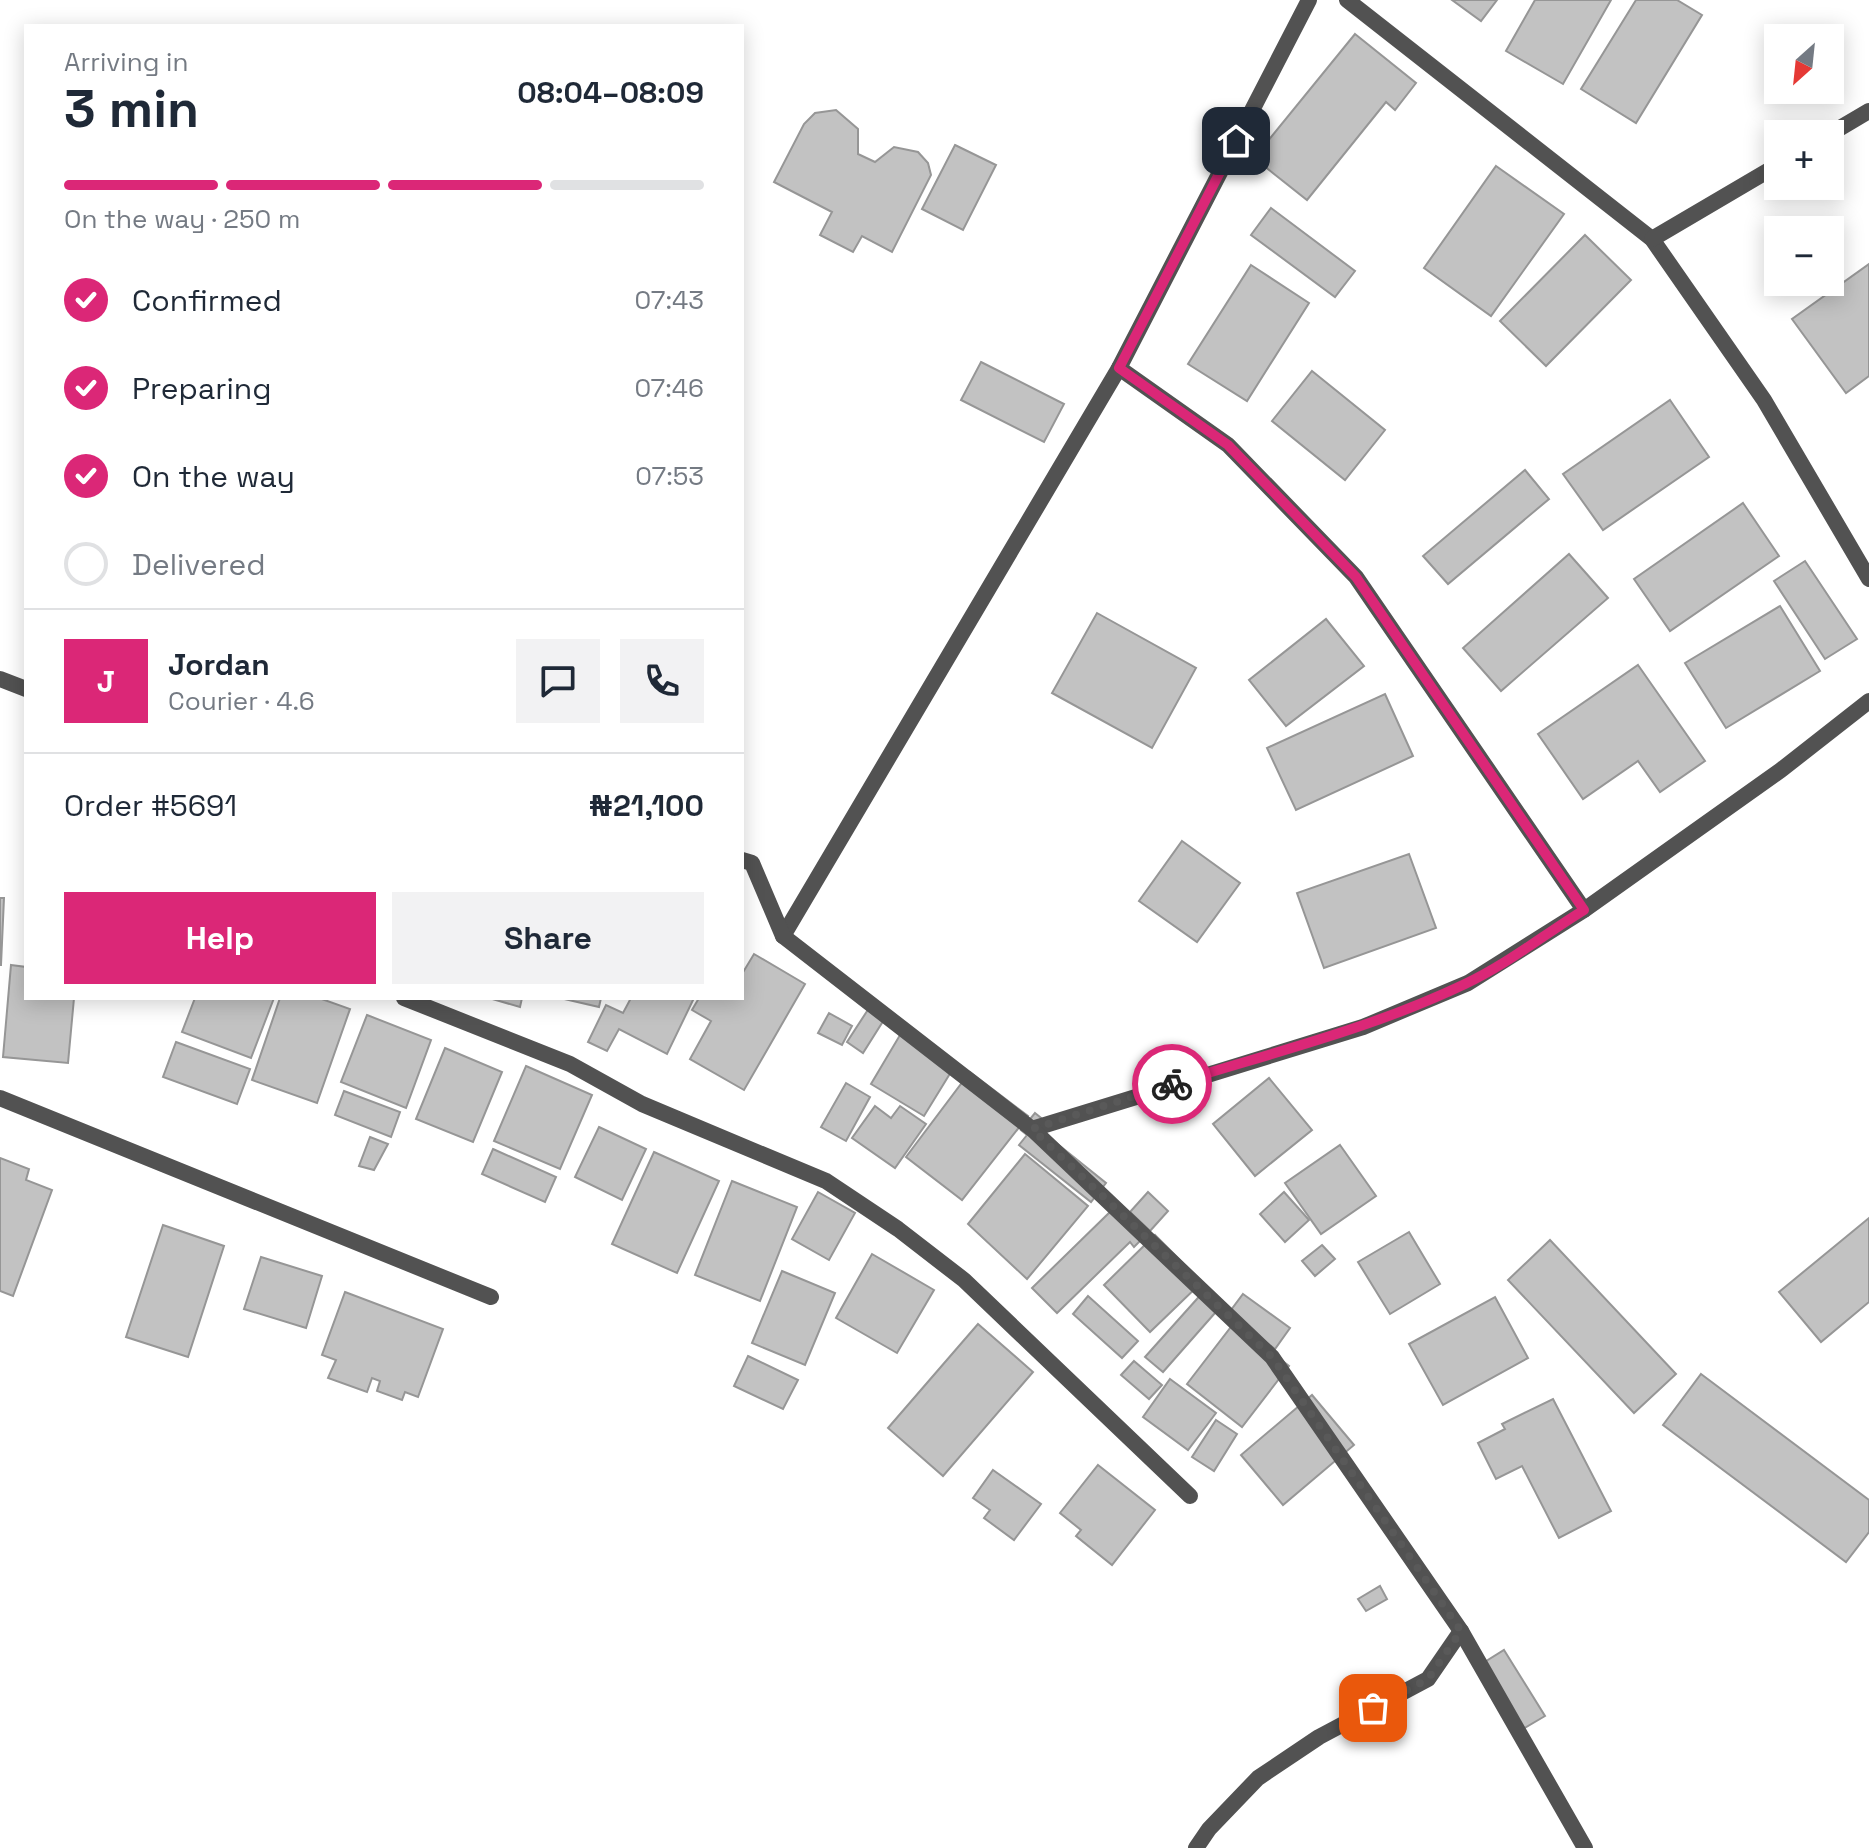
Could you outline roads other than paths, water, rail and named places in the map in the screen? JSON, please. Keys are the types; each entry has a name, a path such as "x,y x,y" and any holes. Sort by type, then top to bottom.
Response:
{"street":[{"path":"783,936 1119,368 1309,0"},
{"path":"1347,0 1652,239 1764,400 1869,579"},
{"path":"1844,126 1869,111"},
{"path":"1652,239 1764,173"},
{"path":"1119,368 1228,445 1356,577 1584,910"},
{"path":"0,679 24,688"},
{"path":"1032,1129 1363,1027 1468,983 1584,910 1781,770 1869,701"},
{"path":"744,861 752,863 783,936 1032,1129 1272,1357 1461,1631 1585,1848"},
{"path":"409,1000 570,1064 642,1104 826,1181 898,1229 964,1280 1190,1496"},
{"path":"0,1098 491,1297"},
{"path":"1196,1848 1209,1829 1258,1778 1319,1737 1428,1679 1461,1631"}]}
